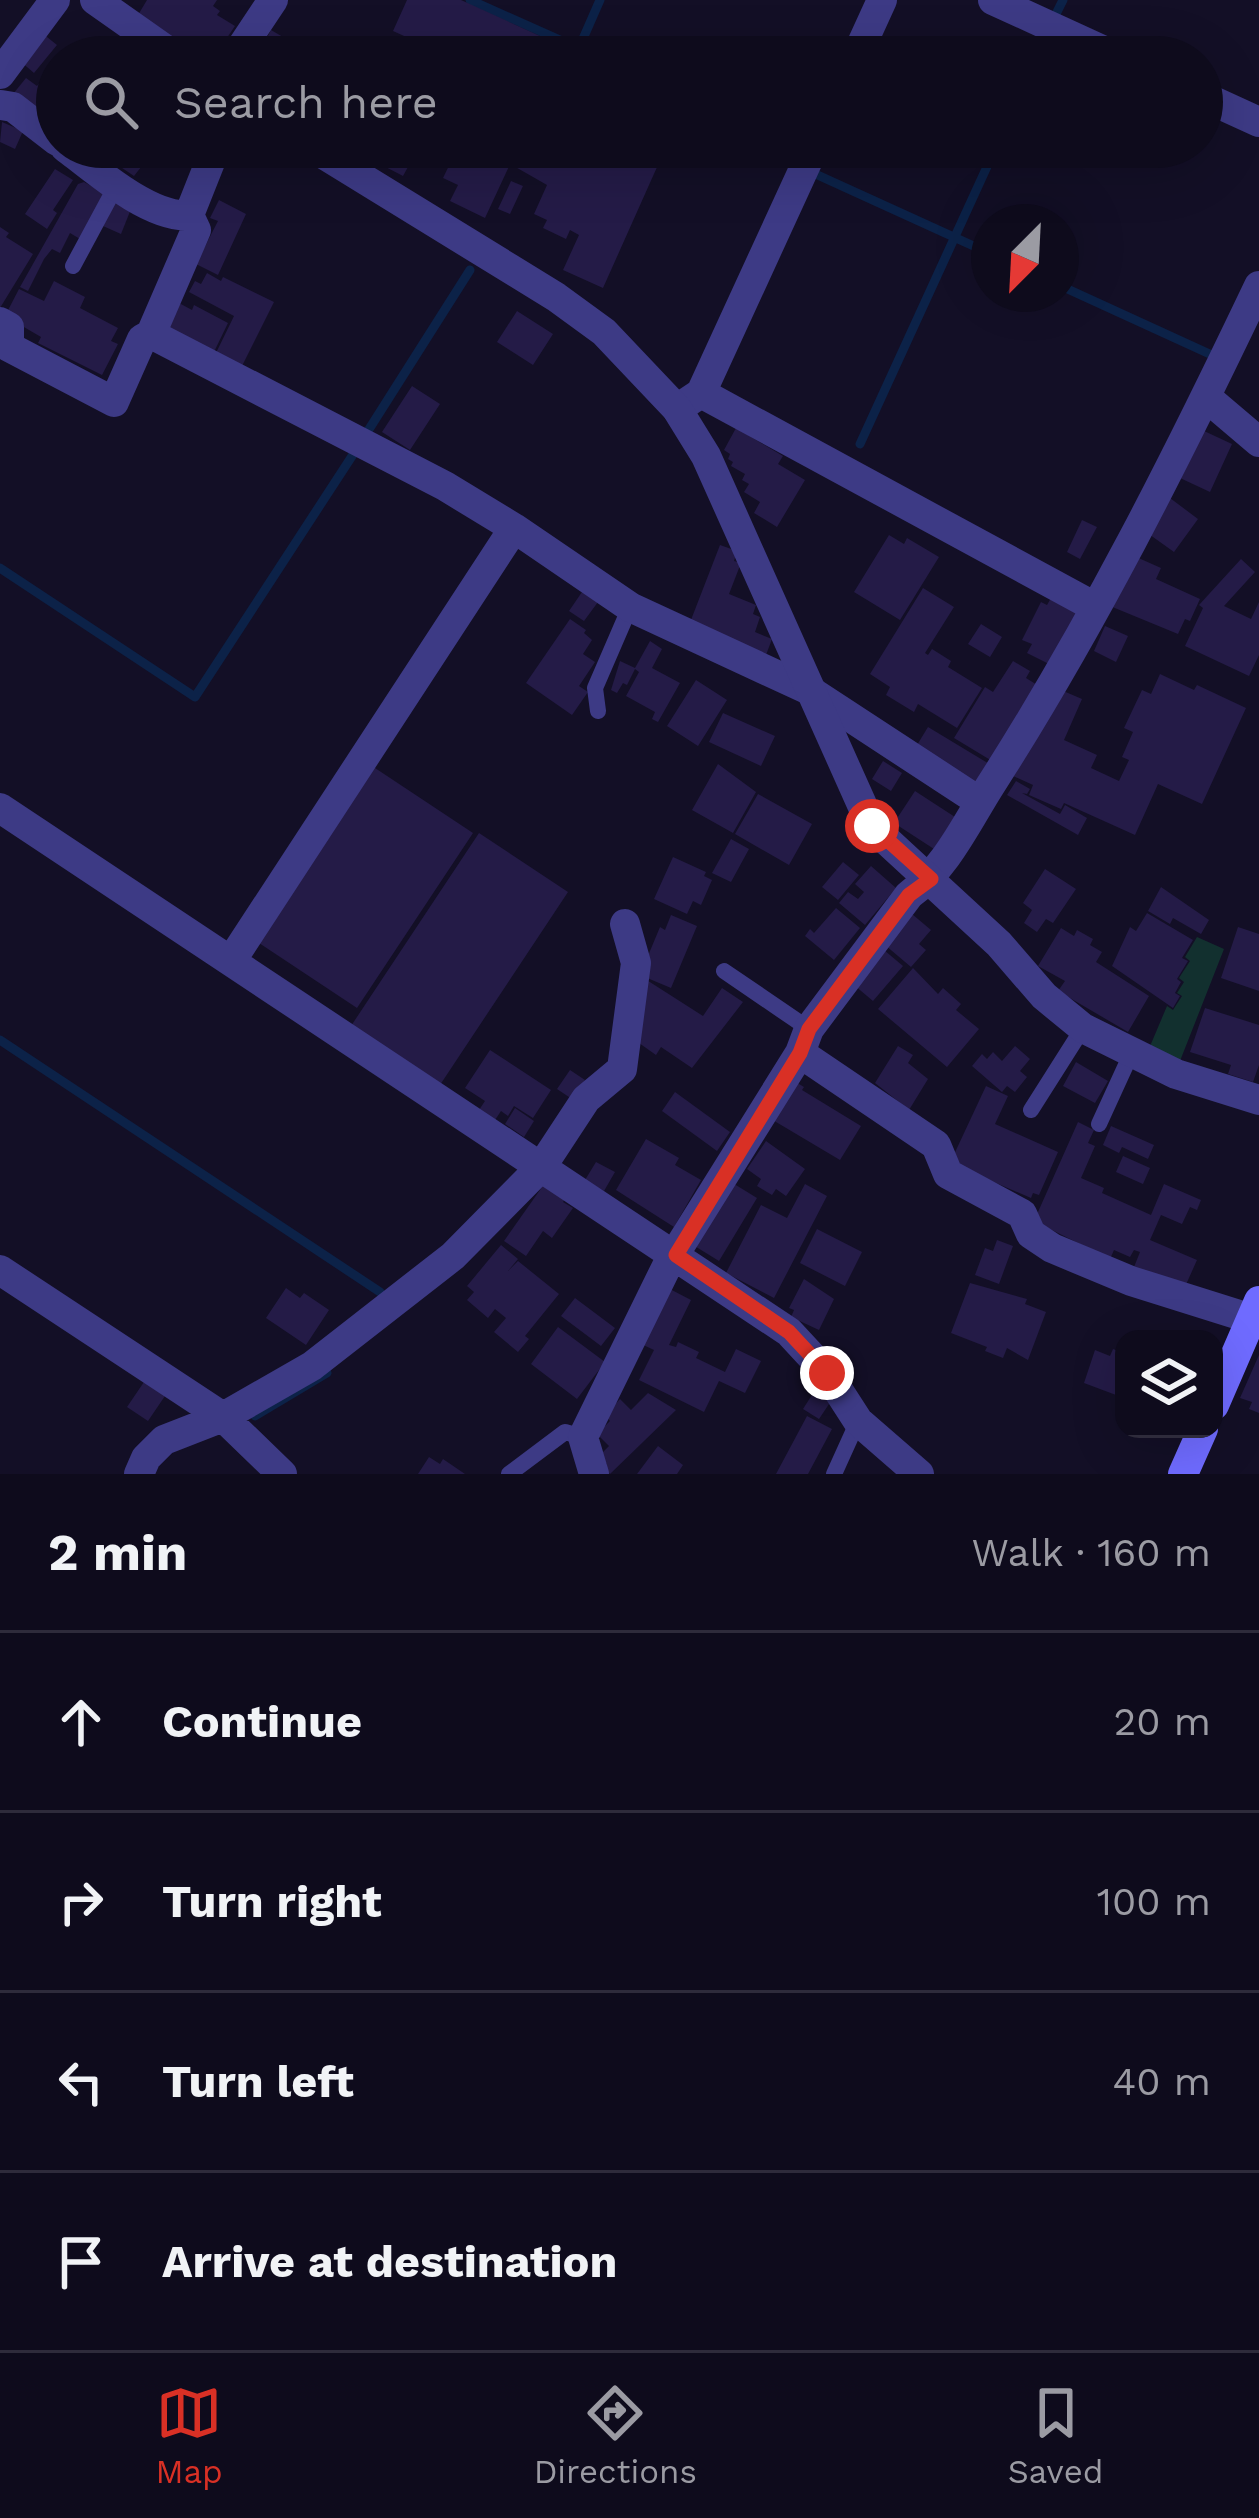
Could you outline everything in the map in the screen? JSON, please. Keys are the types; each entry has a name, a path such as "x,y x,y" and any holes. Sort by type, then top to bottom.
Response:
{"main road":[{"path":"1223,1385 1256,1310"},
{"path":"1183,1474 1199,1438"}],"street":[{"path":"0,74 55,0"},
{"path":"95,0 146,36"},
{"path":"249,36 273,0"},
{"path":"866,36 882,0"},
{"path":"993,0 1071,36"},
{"path":"0,88 1,106 14,106 36,124"},
{"path":"1223,106 1259,122"},
{"path":"92,168 175,217 189,215"},
{"path":"0,322 9,326 9,346 114,402 142,339 151,334 196,230 189,215 208,168"},
{"path":"346,168 556,297 689,401 1095,607"},
{"path":"804,168 689,401 706,456 872,826 998,944 1044,996 1083,1028 1176,1074 1259,1100"},
{"path":"594,1474 583,1437 666,1268 804,1041 909,895 931,879 980,802 1095,607 1259,286"},
{"path":"151,334 445,486 630,607 809,690 980,802"},
{"path":"1206,397 1259,442"},
{"path":"231,961 514,528"},
{"path":"4,819 231,961 789,1332 827,1373 858,1421 919,1474"},
{"path":"139,1474 146,1458 164,1440 223,1417 312,1366 436,1270 542,1166 586,1099 622,1069 636,963 625,924"},
{"path":"804,1041 936,1144 948,1174 1022,1214 1031,1234 1052,1249 1131,1281 1256,1310"},
{"path":"0,1270 223,1417 282,1474"}],"lane":[{"path":"74,266 116,186"},
{"path":"598,711 595,688 630,607"},
{"path":"724,971 804,1041"},
{"path":"1031,1110 1083,1028"},
{"path":"1099,1124 1131,1054"},
{"path":"834,1474 858,1421"},
{"path":"509,1474 565,1432 583,1437"}],"green space":[{"path":"1197,937 1224,949 1180,1061 1148,1051 1167,1006 1173,1010 1182,996 1177,993 1184,982 1179,978"}],"building":[{"path":"147,0 217,0 213,6 220,11 217,15 235,26 228,36 170,36 138,15"},
{"path":"407,0 461,0 540,36 404,36 393,31"},
{"path":"36,41 36,71 20,61"},
{"path":"26,78 36,85 36,112 13,94"},
{"path":"2,122 23,131 15,149 0,142"},
{"path":"448,168 508,168 485,218 450,201 458,185 443,178"},
{"path":"517,168 657,168 603,288 563,270 579,235 570,230 566,239 543,228 547,220 534,214 547,185"},
{"path":"55,169 73,180 53,210 57,213 47,229 25,214"},
{"path":"511,181 523,186 510,214 498,209"},
{"path":"84,182 104,193 80,239 70,233 60,253 52,249 44,259 28,291 20,287 78,184"},
{"path":"219,200 246,214 218,275 196,264 218,221 210,218"},
{"path":"114,202 131,209 121,234 103,226"},
{"path":"0,227 9,233 6,237 33,254 0,308"},
{"path":"207,273 274,302 241,368 215,355 234,316 189,292"},
{"path":"54,281 85,297 80,308 118,328 111,341 118,344 102,375 38,343 41,337 5,316 19,289 44,301"},
{"path":"179,303 192,310 194,305 228,323 213,354 165,330"},
{"path":"517,311 553,334 533,365 497,342"},
{"path":"412,386 440,404 410,450 382,432"},
{"path":"736,428 783,456 778,464 805,480 777,527 754,513 760,502 744,492 749,484 742,480 745,474 731,466 730,454 724,450"},
{"path":"1202,430 1232,444 1210,492 1180,478"},
{"path":"1170,498 1198,519 1174,552 1146,532"},
{"path":"1082,520 1097,527 1080,559 1067,552"},
{"path":"889,535 904,544 907,538 939,557 900,620 854,592"},
{"path":"720,545 737,551 734,561 741,563 729,594 756,605 753,614 760,617 755,632 772,639 766,655 689,625"},
{"path":"1134,556 1161,568 1156,579 1200,599 1178,634 1110,606"},
{"path":"1241,559 1255,572 1224,606 1251,619 1259,602 1259,655 1249,676 1185,646 1203,608 1199,605"},
{"path":"923,588 954,607 925,653 932,649 951,661 948,667 982,688 957,728 918,704 914,712 886,695 890,687 870,674"},
{"path":"582,592 598,602 584,621 569,611"},
{"path":"1051,598 1078,612 1051,665 1027,653 1032,644 1022,640 1041,602 1047,605"},
{"path":"570,619 592,640 583,654 595,662 579,686 588,692 572,715 526,683"},
{"path":"981,624 1002,637 990,657 968,644"},
{"path":"1105,626 1128,636 1116,662 1094,651"},
{"path":"650,641 662,649 652,668 680,683 658,722 652,719 655,712 626,696 639,672 635,669 627,685 623,683 617,693 611,690 620,661 635,668"},
{"path":"1013,661 1030,671 1026,678 1042,688 997,764 954,738 985,687 993,692"},
{"path":"1160,674 1246,708 1202,804 1158,784 1135,835 1064,803 1061,809 1029,795 1033,785 1013,776 1061,690 1082,699 1064,740 1097,755 1091,768 1119,781 1129,760 1122,757 1133,732 1124,728 1142,690 1151,694"},
{"path":"696,680 727,700 698,746 667,726"},
{"path":"723,713 775,736 761,766 709,742"},
{"path":"928,727 991,765 977,788 914,750"},
{"path":"883,761 902,773 891,791 872,779"},
{"path":"718,764 756,792 733,833 692,810"},
{"path":"372,766 473,833 357,1008 256,941"},
{"path":"1016,781 1030,789 1022,793 1060,814 1065,805 1087,818 1078,835 1007,795"},
{"path":"915,791 955,817 934,849 894,823"},
{"path":"758,794 812,824 789,865 735,834"},
{"path":"479,833 568,892 440,1085 351,1026"},
{"path":"731,839 749,849 731,882 712,873"},
{"path":"673,857 706,872 704,876 712,880 701,905 693,901 687,914 654,899"},
{"path":"843,862 859,875 838,900 822,887"},
{"path":"871,866 896,888 865,925 839,903 848,892 858,899 864,892 855,884"},
{"path":"1045,869 1076,889 1053,923 1046,919 1037,932 1024,923 1032,910 1023,903"},
{"path":"1161,887 1209,920 1201,934 1148,911"},
{"path":"836,908 860,928 834,960 805,936 810,929 814,933"},
{"path":"1147,913 1193,940 1182,958 1188,961 1177,979 1181,982 1175,993 1180,996 1173,1008 1112,966 1130,927 1136,931"},
{"path":"912,914 931,930 919,944 926,950 911,967 885,945"},
{"path":"671,915 697,926 671,988 640,975 660,927 665,930"},
{"path":"1238,927 1259,934 1259,991 1221,978"},
{"path":"1061,928 1093,939 1090,945 1102,952 1096,962 1149,996 1128,1032 1058,991 1065,981 1038,966"},
{"path":"884,950 903,966 873,1001 854,985"},
{"path":"913,968 938,994 943,988 961,1004 956,1010 979,1029 947,1067 878,1009"},
{"path":"642,977 703,1016 722,988 743,1002 692,1068 661,1047 656,1055 639,1043"},
{"path":"1205,1008 1259,1025 1259,1065 1253,1082 1228,1074 1231,1065 1190,1052"},
{"path":"898,1046 913,1055 908,1063 928,1079 909,1110 875,1083"},
{"path":"1015,1046 1030,1059 1020,1071 1027,1077 1015,1092 1007,1086 1002,1092 972,1066 982,1054 987,1059 993,1052 1002,1061"},
{"path":"490,1050 551,1090 533,1118 514,1106 508,1116 501,1111 495,1120 479,1110 485,1101 465,1088"},
{"path":"1076,1062 1108,1081 1095,1103 1063,1086"},
{"path":"570,1070 585,1080 572,1099 557,1089"},
{"path":"794,1081 861,1126 840,1160 771,1119"},
{"path":"986,1086 1008,1096 995,1124 1058,1152 1039,1195 1033,1193 1031,1198 950,1163"},
{"path":"675,1092 730,1132 717,1151 662,1111"},
{"path":"515,1108 534,1121 524,1137 505,1124"},
{"path":"1078,1122 1094,1130 1088,1143 1095,1146 1081,1178 1104,1188 1102,1193 1151,1215 1164,1184 1201,1200 1197,1210 1190,1207 1182,1224 1161,1215 1150,1240 1197,1260 1184,1289 1134,1267 1140,1252 1134,1250 1130,1257 1114,1250 1110,1259 1034,1221"},
{"path":"1111,1126 1154,1145 1148,1159 1122,1147 1119,1153 1103,1145"},
{"path":"646,1139 679,1158 675,1165 701,1180 674,1227 616,1190"},
{"path":"766,1141 805,1169 786,1196 776,1189 772,1195 757,1186 761,1179 747,1169"},
{"path":"1123,1156 1150,1168 1143,1184 1116,1172"},
{"path":"596,1162 615,1172 604,1191 585,1180"},
{"path":"547,1180 568,1194 563,1202 573,1208 552,1238 543,1231 526,1256 504,1241"},
{"path":"731,1182 757,1198 719,1261 693,1245"},
{"path":"805,1184 827,1196 774,1298 726,1273 761,1205 787,1218"},
{"path":"817,1229 862,1252 845,1286 800,1263"},
{"path":"997,1240 1013,1246 999,1284 975,1275 985,1248 993,1251"},
{"path":"501,1245 518,1259 508,1271 518,1261 559,1294 518,1352 494,1332 506,1318 495,1309 488,1318 467,1300 474,1292 467,1286"},
{"path":"804,1279 834,1299 819,1330 791,1317 794,1310 789,1308"},
{"path":"970,1283 1027,1299 1025,1304 1046,1312 1028,1360 1007,1348 1003,1358 951,1333"},
{"path":"666,1287 691,1300 669,1345 676,1347 678,1342 699,1352 696,1358 725,1372 736,1349 761,1361 745,1393 719,1381 704,1412 639,1380 654,1350 639,1343"},
{"path":"286,1288 300,1298 304,1293 329,1310 306,1345 266,1318"},
{"path":"575,1298 615,1328 601,1346 561,1316"},
{"path":"558,1327 605,1362 577,1399 531,1364"},
{"path":"1095,1350 1110,1356 1115,1350 1115,1395 1084,1383"},
{"path":"1259,1355 1259,1413 1249,1409 1252,1402 1240,1398"},
{"path":"146,1379 167,1393 148,1421 127,1407"},
{"path":"817,1387 833,1398 819,1419 803,1409"},
{"path":"648,1393 676,1410 610,1474 599,1456 609,1446 597,1434 610,1421 605,1415 620,1399 631,1410"},
{"path":"807,1416 832,1429 808,1474 776,1474"},
{"path":"658,1446 683,1465 677,1474 637,1474"},
{"path":"429,1457 440,1464 443,1459 465,1474 418,1474"}],"waterway":[{"path":"470,0 551,36"},
{"path":"584,36 600,0"},
{"path":"1054,18 1063,0"},
{"path":"860,444 986,168"},
{"path":"811,172 971,245"},
{"path":"366,434 470,270"},
{"path":"1079,294 1214,356"},
{"path":"0,568 195,697 356,450"},
{"path":"0,1040 380,1292"},
{"path":"255,1416 327,1373"}],"route":[{"path":"827,1373 789,1332 676,1255 800,1053 809,1029 909,895 931,879 872,826"}]}
